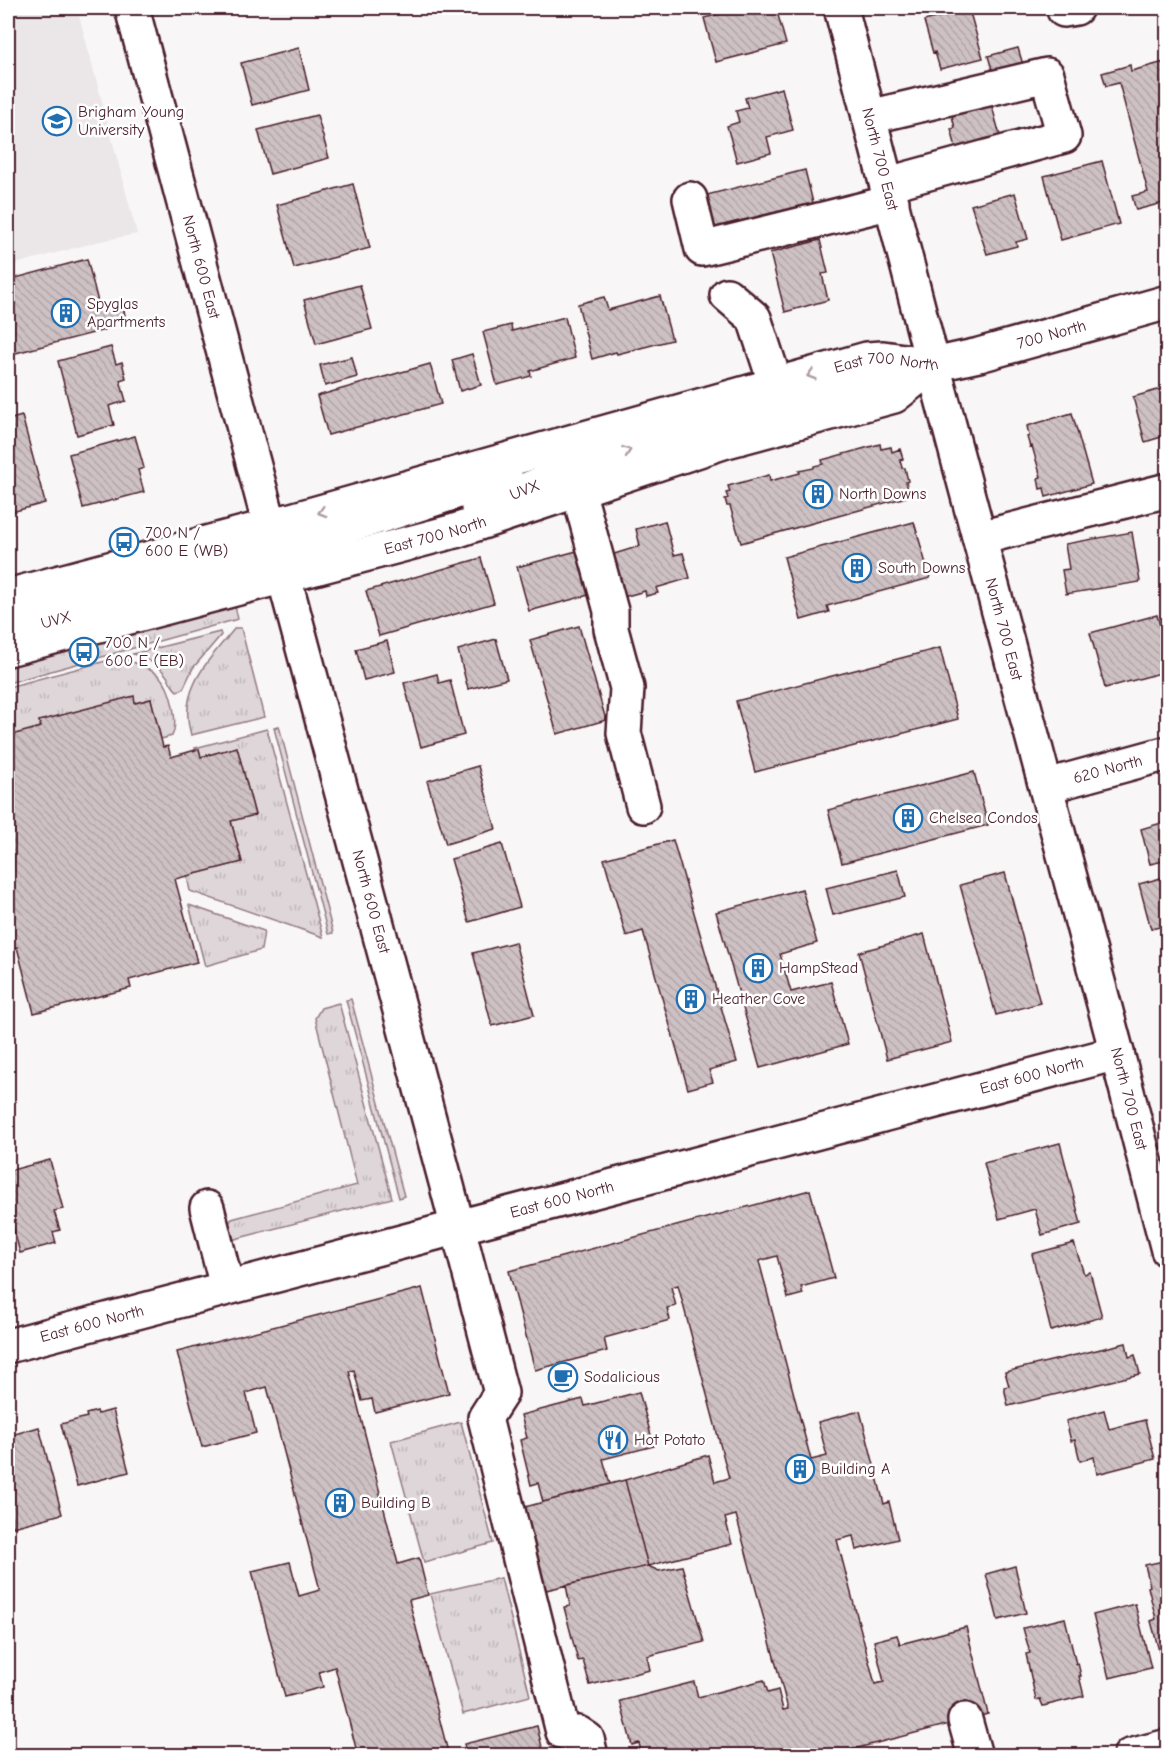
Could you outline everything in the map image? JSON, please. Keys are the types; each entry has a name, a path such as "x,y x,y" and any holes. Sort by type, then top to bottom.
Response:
{"street":[{"name":"North 600 East","path":"132,8 270,526"},
{"name":"North 700 East","path":"841,8 933,365 1047,786 1167,1247"},
{"path":"690,199 702,249 890,193 1064,136 1047,75 869,117"},
{"path":"727,295 754,318 776,385"},
{"name":"700 North","path":"933,365 979,355 1167,302"},
{"name":"East 700 North","path":"8,596 270,526 867,359 883,358 933,365"},
{"name":"East 700 North","path":"8,649 455,531 723,442 894,396 933,365"},
{"name":"UVX","path":"8,633 427,523 481,507 635,448 695,429 933,365"},
{"name":"UVX","path":"8,617 321,535 403,510 508,474 621,428"},
{"path":"578,490 611,611 611,629 627,688 624,733 643,806"},
{"path":"980,538 1167,490"},
{"name":"North 600 East","path":"284,577 501,1393 485,1418 560,1721 563,1732 578,1733 587,1739 591,1755"},
{"name":"620 North","path":"1047,786 1167,753"},
{"name":"East 600 North","path":"8,1346 1117,1053"},
{"path":"207,1208 227,1287"},
{"path":"966,1720 975,1755"},
{"path":"1130,1755 1167,1746"}],"shaded area":[{"name":"Brigham Young University","path":"8,8 77,8 137,234 100,241 8,266"}],"green space":[{"path":"235,606 238,619 8,683 8,663"},
{"path":"235,628 241,628 264,717 191,735 188,704 192,690 206,664"},
{"path":"220,632 221,635 193,668 183,689 177,691 159,667 133,654"},
{"path":"121,657 152,671 164,682 174,714 172,736 161,739 151,699 135,703 134,697 39,721 41,727 8,736 8,687"},
{"path":"279,726 333,933 328,934 274,728"},
{"path":"267,729 323,937 190,891 187,876 242,862 231,821 255,815 237,748 201,757 199,750 195,748"},
{"path":"189,905 264,931 261,950 205,966"},
{"path":"351,999 404,1196 399,1198 346,1000"},
{"path":"339,1003 392,1198 231,1240 227,1225 232,1219 357,1185 315,1018 321,1008"},
{"path":"461,1422 493,1543 424,1562 391,1441"},
{"path":"501,1578 530,1696 463,1714 430,1594"}],"building":[{"path":"743,8 776,8 786,44 716,62 704,18"},
{"path":"969,9 983,58 940,69 924,21"},
{"path":"299,48 309,90 252,105 241,63"},
{"path":"1018,48 1024,68 994,76 988,56"},
{"path":"1168,61 1168,196 1162,198 1163,203 1136,210 1132,196 1148,192 1119,83 1106,86 1102,73 1130,65 1131,71"},
{"path":"782,88 793,130 767,137 771,153 737,162 727,126 739,122 736,111 748,108 745,98"},
{"path":"990,99 1002,143 958,155 951,129 955,128 949,104"},
{"path":"317,115 329,158 270,174 258,130"},
{"path":"1102,161 1119,224 1061,240 1044,176"},
{"path":"805,170 815,211 713,237 703,196"},
{"path":"353,184 370,248 294,268 277,205"},
{"path":"1015,193 1028,239 1016,242 1017,246 987,254 971,205"},
{"path":"820,240 828,273 822,274 828,300 785,312 770,253"},
{"name":"Spyglas Apartments","path":"87,259 99,306 121,300 126,319 104,325 105,330 8,355 8,280"},
{"path":"360,285 372,329 316,344 304,300"},
{"path":"660,296 672,340 592,359 578,304 604,297 608,310"},
{"path":"565,317 575,358 530,371 531,376 497,385 483,332 511,325 512,331"},
{"path":"111,347 116,364 122,362 126,378 120,380 126,401 109,406 114,425 77,435 58,361"},
{"path":"472,354 481,385 460,391 452,360"},
{"path":"352,357 357,377 325,386 320,365"},
{"path":"430,364 441,404 328,435 317,396"},
{"path":"1168,387 1168,435 1145,442 1133,397"},
{"path":"1072,413 1092,484 1046,497 1044,488 1040,489 1038,478 1041,477 1027,437 1029,436 1027,426"},
{"path":"22,416 45,503 8,513 8,420"},
{"path":"135,436 144,468 138,470 144,492 83,508 69,454"},
{"name":"North Downs","path":"880,444 881,449 891,447 892,452 900,449 903,459 900,460 902,468 905,468 910,496 741,543 730,506 727,506 725,499 728,498 726,493 730,492 728,486 769,475 770,481 800,473 799,471 823,464 822,460"},
{"path":"665,521 674,555 683,553 690,578 656,588 658,593 646,596 645,591 623,597 611,555 640,546 636,529"},
{"name":"South Downs","path":"914,522 930,578 827,606 829,612 801,620 784,557"},
{"path":"1132,532 1140,582 1066,594 1062,570 1069,569 1065,544"},
{"path":"588,548 600,592 529,611 517,567"},
{"path":"481,558 494,603 379,636 366,591"},
{"path":"1157,615 1161,629 1168,628 1168,671 1105,688 1090,633"},
{"path":"579,626 606,720 557,734 530,640"},
{"path":"496,639 507,679 468,689 458,650"},
{"path":"387,641 395,672 364,680 356,649"},
{"path":"940,648 958,719 755,772 736,701"},
{"path":"437,674 439,683 450,680 464,735 421,747 404,683"},
{"path":"134,696 135,703 151,699 163,747 168,746 171,757 199,749 201,757 237,747 255,815 231,821 242,862 175,879 197,962 129,980 131,988 34,1013 17,947 8,949 8,736 41,727 39,721"},
{"path":"478,766 496,829 446,844 427,781"},
{"name":"Chelsea Condos","path":"974,772 988,825 842,863 828,810"},
{"path":"1168,821 1168,860 1150,864 1141,829"},
{"name":"Heather Cove","path":"673,840 737,1062 709,1070 713,1082 688,1089 643,931 626,936 604,859"},
{"path":"502,844 520,907 469,922 451,859"},
{"path":"898,870 905,897 833,915 826,888"},
{"name":"Chelsea Condos","path":"1005,873 1040,1003 996,1015 960,885"},
{"path":"1168,876 1168,925 1151,929 1139,884"},
{"name":"HampStead","path":"802,889 817,943 780,954 791,992 831,982 848,1044 760,1068 716,912"},
{"path":"924,934 952,1042 887,1059 859,952"},
{"path":"515,942 534,1015 492,1026 473,953"},
{"path":"1060,1143 1081,1224 1042,1235 1035,1209 999,1219 984,1163"},
{"path":"50,1160 63,1209 54,1211 60,1230 53,1232 56,1243 20,1253 8,1208 8,1171"},
{"name":"Building A","path":"810,1190 834,1278 801,1287 803,1294 788,1298 777,1256 759,1261 811,1460 827,1456 818,1422 860,1411 884,1504 889,1502 898,1539 856,1550 853,1536 837,1540 875,1684 884,1682 874,1641 897,1635 900,1644 966,1627 988,1714 827,1756 642,1756 639,1743 632,1745 620,1701 694,1682 698,1697 764,1680 768,1693 778,1690 783,1710 788,1709 736,1515 725,1518 732,1544 648,1566 625,1480 708,1455 715,1482 729,1478 678,1285 671,1287 676,1306 667,1308 670,1320 604,1338 607,1351 535,1370 509,1271"},
{"path":"1074,1243 1084,1274 1090,1272 1102,1317 1051,1331 1032,1254"},
{"name":"Building B","path":"422,1288 449,1393 375,1412 372,1399 362,1401 354,1370 349,1371 398,1564 419,1558 428,1595 409,1600 449,1756 358,1756 335,1667 319,1672 323,1687 285,1697 252,1571 290,1562 299,1596 320,1590 267,1387 246,1393 256,1433 202,1447 177,1352"},
{"path":"1126,1343 1129,1357 1135,1355 1140,1374 1008,1406 1004,1387 1009,1386 1005,1372"},
{"path":"639,1392 654,1446 603,1459 610,1484 543,1502 538,1483 531,1485 520,1440 527,1438 521,1415 583,1399 585,1406"},
{"path":"113,1410 129,1472 77,1486 61,1424 87,1417 86,1414 97,1411 98,1414"},
{"path":"1104,1410 1109,1429 1145,1420 1155,1459 1097,1474 1094,1457 1080,1461 1075,1440 1071,1441 1066,1421"},
{"path":"39,1427 62,1514 13,1527 8,1506 8,1436"},
{"path":"625,1480 648,1566 546,1590 542,1576 538,1577 524,1522 528,1521 525,1507"},
{"path":"1168,1560 1168,1665 1163,1666 1151,1621 1156,1619 1145,1565"},
{"path":"648,1566 659,1571 682,1566 704,1642 647,1656 650,1670 590,1685 583,1660 578,1661 564,1607 570,1606 566,1585"},
{"path":"1015,1566 1026,1613 998,1620 986,1574"},
{"path":"1135,1604 1151,1668 1109,1678 1093,1615"},
{"path":"1065,1618 1076,1664 1078,1663 1084,1696 1043,1706 1040,1699 1036,1700 1026,1654 1030,1653 1023,1628"},
{"path":"10,1678 15,1696 8,1699 8,1679"},
{"path":"537,1726 544,1756 467,1756 464,1744"}],"place":[{"name":"Brigham Young University","path":"57,121"},
{"name":"Spyglas Apartments","path":"66,313"},
{"name":"North Downs","path":"818,494"},
{"name":"700 N / 600 E (WB)","path":"124,542"},
{"name":"South Downs","path":"857,568"},
{"name":"700 N / 600 E (EB)","path":"84,652"},
{"name":"Chelsea Condos","path":"908,818"},
{"name":"HampStead","path":"758,968"},
{"name":"Heather Cove","path":"691,999"},
{"name":"Sodalicious","path":"563,1377"},
{"name":"Hot Potato","path":"613,1440"},
{"name":"Building A","path":"800,1469"},
{"name":"Building B","path":"340,1503"}]}
